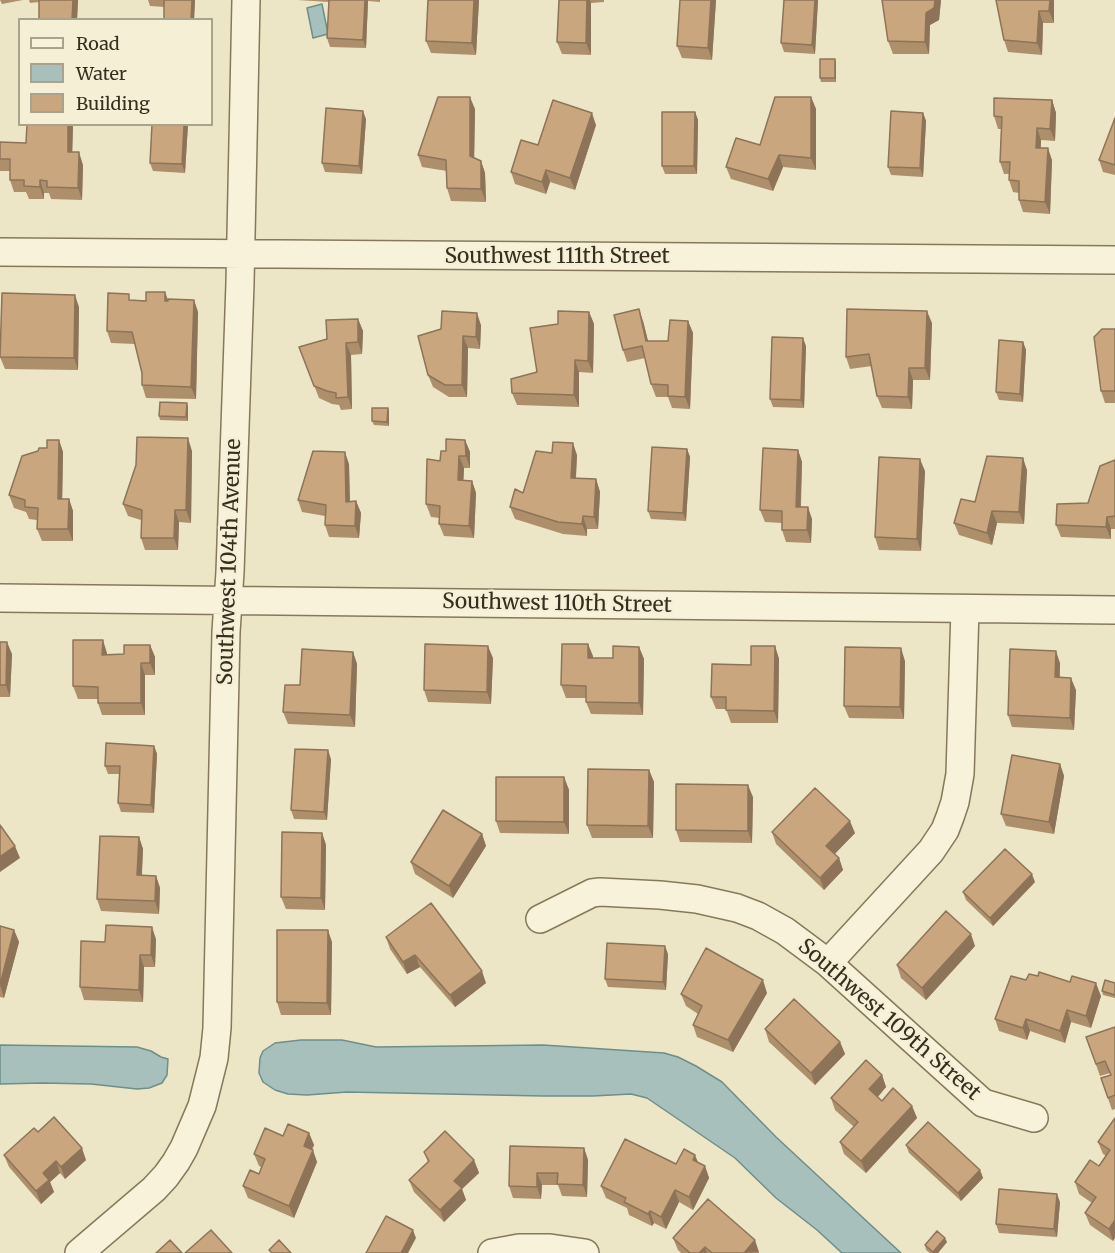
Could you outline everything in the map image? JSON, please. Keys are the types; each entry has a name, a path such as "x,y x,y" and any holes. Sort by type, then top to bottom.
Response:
{"street":[{"name":"Southwest 104th Avenue","path":"80,1253 142,1200 166,1176 180,1155 197,1121 211,1075 216,1036 246,0"},
{"name":"Southwest 111th Street","path":"0,252 1115,261"},
{"name":"Southwest 110th Street","path":"0,598 1115,610"},
{"path":"828,963 931,851 945,830 955,802 960,774 965,609"},
{"name":"Southwest 109th Street","path":"540,919 592,893 600,892 697,899 737,908 758,916 785,931 828,963 983,1103 1034,1118"},
{"path":"492,1253 519,1248 550,1248 585,1253"}],"water":[{"path":"322,4 328,34 313,38 307,8"},
{"path":"301,1040 342,1040 376,1047 543,1045 664,1053 678,1057 722,1082 776,1137 901,1253 842,1253 776,1198 735,1158 647,1098 631,1094 543,1096 347,1092 307,1095 288,1094 275,1090 263,1082 259,1073 263,1051 275,1043"},
{"path":"0,1045 137,1047 168,1059 167,1075 162,1083 149,1088 137,1089 91,1084 0,1084"}],"building":[{"path":"39,0 73,0 72,18 39,18"},
{"path":"164,0 192,0 191,18 164,18"},
{"path":"329,0 365,0 363,40 327,38"},
{"path":"428,0 474,0 472,43 426,41"},
{"path":"559,0 587,0 586,43 557,42"},
{"path":"680,0 711,0 708,48 677,46"},
{"path":"784,0 815,0 812,45 781,43"},
{"path":"882,0 935,0 934,8 926,13 925,42 888,41"},
{"path":"996,0 1050,0 1049,11 1039,11 1037,43 1004,40"},
{"path":"820,59 835,59 835,78 820,78"},
{"path":"438,97 470,97 470,156 481,161 481,189 447,188 446,160 418,155"},
{"path":"775,97 811,97 811,158 779,155 768,179 726,167 736,138 760,145"},
{"path":"994,98 1052,100 1050,129 1037,128 1036,148 1048,148 1045,202 1019,200 1019,181 1009,180 1010,162 1000,162 1002,117 994,116"},
{"path":"553,100 592,113 570,178 546,170 542,182 511,172 521,140 538,145"},
{"path":"326,108 363,111 359,166 322,163"},
{"path":"891,111 923,113 920,168 888,167"},
{"path":"662,112 695,112 694,166 662,166"},
{"path":"1115,118 1115,165 1099,160"},
{"path":"27,126 68,126 68,152 79,152 78,188 47,187 47,181 40,180 40,187 24,186 24,180 10,180 10,159 0,159 0,142 26,143"},
{"path":"152,126 184,126 182,164 150,163"},
{"path":"146,292 165,292 165,301 168,299 194,300 191,387 142,385 142,373 132,332 107,331 108,293 129,294 129,300 146,301"},
{"path":"2,293 75,295 74,358 0,357"},
{"path":"639,309 646,341 668,341 670,320 688,321 685,397 668,396 668,385 651,384 642,346 623,350 614,315"},
{"path":"847,309 927,311 925,368 909,368 908,397 877,396 869,354 846,357"},
{"path":"442,311 477,313 476,337 463,336 462,385 445,385 428,375 418,336 441,329"},
{"path":"558,311 589,312 588,361 575,360 574,395 512,393 511,379 537,372 530,328 558,324"},
{"path":"358,319 358,342 346,343 348,397 336,398 336,393 314,386 299,347 327,339 326,320"},
{"path":"1102,329 1115,329 1115,391 1101,391 1094,337"},
{"path":"772,337 803,338 801,400 770,399"},
{"path":"999,340 1023,342 1020,394 996,392"},
{"path":"160,402 187,403 186,417 159,416"},
{"path":"372,408 388,408 387,422 372,421"},
{"path":"137,437 188,438 186,510 175,510 174,538 141,538 142,510 123,504 136,465"},
{"path":"446,439 465,440 466,456 459,456 458,480 472,481 469,526 439,524 440,506 426,504 427,459 440,461 441,451 446,451"},
{"path":"47,440 59,440 58,499 69,499 68,529 37,529 38,508 25,507 25,500 9,495 22,456 38,451 39,448 47,448"},
{"path":"553,442 573,443 571,478 596,479 594,517 583,516 582,524 558,522 510,507 515,489 523,493 536,451 552,453"},
{"path":"652,447 687,449 683,513 648,511"},
{"path":"763,448 798,450 796,507 808,507 807,530 782,530 782,511 760,510"},
{"path":"313,451 345,452 346,502 356,501 355,526 325,525 326,505 298,500"},
{"path":"987,456 1023,458 1019,512 992,511 987,533 954,523 961,499 975,502"},
{"path":"879,457 920,459 917,539 875,537"},
{"path":"1115,460 1115,516 1107,517 1106,527 1056,525 1057,504 1088,503 1100,466"},
{"path":"73,640 103,640 102,655 124,654 124,645 150,645 150,663 141,663 141,703 98,703 98,687 73,686"},
{"path":"0,642 7,642 6,685 0,685"},
{"path":"425,644 488,646 487,692 424,690"},
{"path":"562,644 588,644 588,658 613,658 613,646 639,647 639,703 586,702 586,686 561,685"},
{"path":"751,646 775,646 774,711 726,710 726,697 711,697 712,664 751,665"},
{"path":"845,647 901,648 900,707 844,706"},
{"path":"302,649 353,652 350,715 283,712 285,685 300,685"},
{"path":"1010,649 1056,651 1055,677 1071,678 1070,718 1008,715"},
{"path":"106,743 154,746 151,805 118,803 120,766 105,766"},
{"path":"295,749 328,750 324,812 291,810"},
{"path":"1012,755 1060,764 1049,822 1001,814"},
{"path":"588,769 649,770 648,826 587,825"},
{"path":"496,777 564,777 564,822 496,821"},
{"path":"676,784 748,785 748,831 676,830"},
{"path":"815,788 850,821 826,846 839,858 820,878 772,832"},
{"path":"443,810 482,834 449,886 411,862"},
{"path":"0,825 15,846 0,857"},
{"path":"282,832 322,833 321,898 281,897"},
{"path":"100,836 139,837 137,875 156,876 155,901 97,899"},
{"path":"1005,849 1032,874 990,918 963,892"},
{"path":"431,903 482,971 450,995 415,955 403,962 386,937"},
{"path":"946,911 971,934 922,988 897,965"},
{"path":"106,925 152,927 151,955 140,955 139,990 80,987 81,941 105,942"},
{"path":"0,926 14,930 0,985"},
{"path":"277,930 328,930 327,1003 277,1002"},
{"path":"607,943 665,946 663,982 605,979"},
{"path":"706,948 763,980 728,1040 693,1025 702,1006 681,994"},
{"path":"1039,972 1070,982 1072,976 1096,983 1086,1016 1067,1010 1060,1031 1026,1019 1023,1028 995,1019 1011,976 1026,980 1029,974 1038,976"},
{"path":"1105,980 1115,983 1115,995 1102,991"},
{"path":"794,999 840,1042 811,1073 765,1029"},
{"path":"1115,1027 1115,1095 1108,1098 1101,1078 1111,1075 1105,1061 1096,1064 1086,1037"},
{"path":"866,1060 882,1075 869,1089 882,1101 893,1088 912,1106 861,1161 840,1142 858,1122 831,1098"},
{"path":"54,1117 82,1148 61,1167 56,1161 43,1173 49,1180 36,1191 4,1155 34,1128 38,1132"},
{"path":"1115,1118 1115,1220 1109,1229 1085,1213 1096,1197 1075,1182 1090,1160 1099,1166 1110,1150 1098,1142"},
{"path":"928,1122 980,1170 958,1193 906,1145"},
{"path":"288,1124 309,1133 304,1146 313,1150 289,1206 243,1186 250,1170 259,1174 265,1159 254,1154 265,1128 283,1136"},
{"path":"445,1131 474,1160 454,1181 462,1188 440,1210 409,1180 429,1161 424,1152"},
{"path":"625,1139 676,1164 684,1149 695,1155 693,1160 705,1166 689,1197 675,1190 661,1217 650,1211 648,1214 624,1202 626,1198 601,1186"},
{"path":"510,1146 584,1148 583,1185 557,1184 558,1173 537,1173 537,1187 509,1186"},
{"path":"999,1189 1057,1194 1054,1229 996,1224"},
{"path":"708,1199 755,1240 744,1253 712,1253 705,1247 699,1253 690,1253 673,1238"},
{"path":"386,1216 413,1230 401,1253 366,1253"},
{"path":"211,1230 232,1253 185,1253"},
{"path":"937,1231 945,1238 933,1252 925,1245"},
{"path":"170,1240 182,1253 156,1253"},
{"path":"279,1240 291,1253 272,1253 269,1250"}]}
